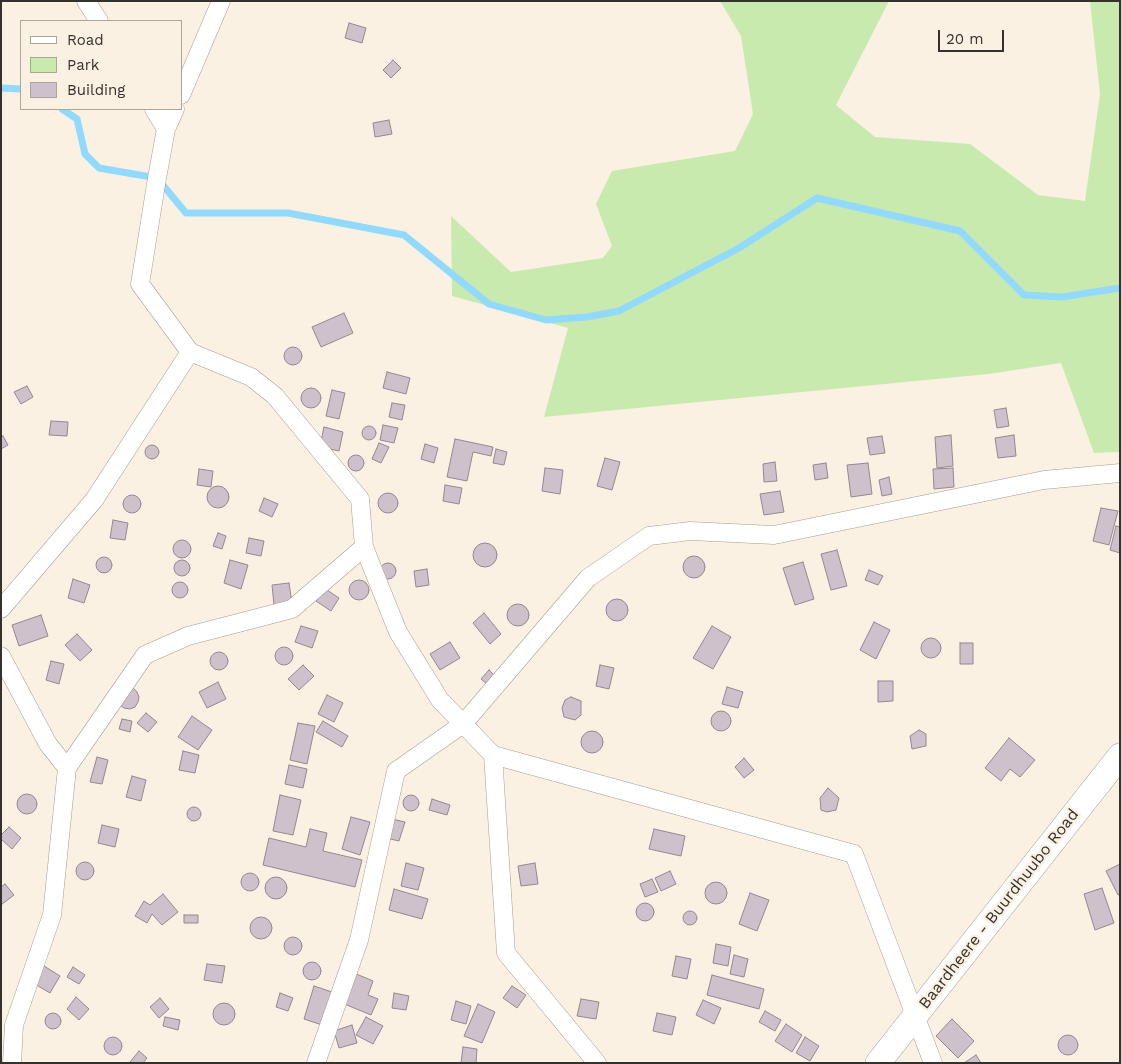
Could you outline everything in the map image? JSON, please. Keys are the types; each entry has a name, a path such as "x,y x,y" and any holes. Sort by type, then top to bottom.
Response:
{"main road":[{"name":"Baardheere - Buurdhuubo Road","path":"878,1063 1120,756"}],"street":[{"path":"86,1 98,20"},
{"path":"182,93 221,1"},
{"path":"155,110 166,129"},
{"path":"175,110 166,129 140,284 190,352 251,377 275,396 360,500 364,547 398,632 440,700 493,756 854,854 933,1063"},
{"path":"1,609 94,500 190,352"},
{"path":"316,1063 359,940 396,771 463,724 588,578 649,536 690,531 774,535 1044,480 1120,473"},
{"path":"12,1063 14,1025 52,915 67,768 145,655 188,636 292,609 364,547"},
{"path":"1,656 48,744 67,768"},
{"path":"493,756 506,953 598,1063"}],"green space":[{"path":"720,1 889,1 836,105 875,137 970,144 1038,195 1085,201 1100,94 1090,1 1120,1 1120,452 1094,453 1061,363 988,374 544,417 568,328 452,296 451,216 511,272 603,258 612,246 596,204 612,171 735,151 753,114 741,36"}],"building":[{"path":"349,23 366,28 362,43 345,38"},
{"path":"393,60 401,68 391,78 383,70"},
{"path":"389,120 392,134 375,137 373,123"},
{"path":"344,313 353,333 321,347 312,327"},
{"path":"293,347 299,350 302,356 299,362 293,365 287,362 284,356 287,350"},
{"path":"387,372 410,378 406,394 383,388"},
{"path":"27,386 33,397 21,404 14,392"},
{"path":"311,388 318,391 321,398 318,405 311,408 304,405 301,398 304,391"},
{"path":"332,390 345,393 339,419 326,416"},
{"path":"392,403 405,405 402,420 389,417"},
{"path":"1006,408 1009,426 997,428 994,410"},
{"path":"51,421 68,422 67,436 49,435"},
{"path":"383,425 398,428 394,443 380,440"},
{"path":"369,426 374,428 376,433 374,438 369,440 364,438 362,433 364,428"},
{"path":"324,427 343,432 339,451 320,447"},
{"path":"951,435 953,466 937,468 935,437"},
{"path":"1014,435 1016,456 998,458 995,438"},
{"path":"3,436 8,445 1,449 1,437"},
{"path":"882,436 885,453 870,455 867,438"},
{"path":"455,439 493,447 491,456 473,452 467,481 447,477"},
{"path":"379,443 389,447 381,463 372,459"},
{"path":"425,444 438,448 434,463 421,459"},
{"path":"152,445 157,447 159,452 157,457 152,459 147,457 145,452 147,447"},
{"path":"496,449 507,452 504,465 493,463"},
{"path":"356,455 362,457 364,463 362,469 356,471 350,469 348,463 350,457"},
{"path":"605,458 620,462 612,490 597,486"},
{"path":"775,462 777,481 764,482 763,464"},
{"path":"826,463 828,478 815,480 813,465"},
{"path":"868,463 872,494 851,497 847,465"},
{"path":"545,468 563,470 560,494 542,491"},
{"path":"953,468 954,487 934,489 933,469"},
{"path":"199,469 213,471 211,487 197,485"},
{"path":"889,477 892,494 882,496 879,480"},
{"path":"445,485 462,488 459,504 443,501"},
{"path":"218,486 226,489 229,497 226,505 218,508 210,505 207,497 210,489"},
{"path":"780,491 784,512 764,515 760,494"},
{"path":"388,493 395,496 398,503 395,510 388,513 381,510 378,503 381,496"},
{"path":"132,495 138,498 141,504 138,510 132,513 126,510 123,504 126,498"},
{"path":"264,498 278,504 272,517 259,511"},
{"path":"1101,508 1118,511 1109,545 1093,541"},
{"path":"113,520 128,523 125,540 110,538"},
{"path":"1116,526 1120,527 1120,553 1110,550"},
{"path":"218,533 226,536 222,549 213,546"},
{"path":"249,538 264,541 261,556 246,553"},
{"path":"182,540 188,543 191,549 188,555 182,558 176,555 173,549 176,543"},
{"path":"485,543 493,547 497,555 493,563 485,567 477,563 473,555 477,547"},
{"path":"837,550 847,586 831,590 821,554"},
{"path":"690,556 698,556 705,563 705,571 698,578 690,578 683,571 683,563"},
{"path":"104,557 112,565 104,573 96,565"},
{"path":"182,560 190,568 182,576 174,568"},
{"path":"230,560 248,565 241,589 224,583"},
{"path":"803,562 814,599 795,605 783,568"},
{"path":"388,563 394,565 396,571 394,577 388,579 382,577 380,571 382,565"},
{"path":"427,569 429,585 416,587 414,571"},
{"path":"869,570 883,576 878,585 865,580"},
{"path":"73,579 90,585 84,603 68,598"},
{"path":"359,580 366,583 369,590 366,597 359,600 352,597 349,590 352,583"},
{"path":"177,582 183,582 188,587 186,596 177,598 172,593 172,587"},
{"path":"289,583 292,603 274,605 272,585"},
{"path":"324,588 339,598 331,611 316,601"},
{"path":"617,599 625,602 628,610 625,618 617,621 609,618 606,610 609,602"},
{"path":"518,604 526,607 529,615 526,623 518,626 510,623 507,615 510,607"},
{"path":"484,613 501,634 490,644 473,623"},
{"path":"41,615 48,636 19,646 12,625"},
{"path":"874,622 890,630 876,659 860,650"},
{"path":"301,626 318,631 312,648 295,642"},
{"path":"712,626 731,637 713,669 693,658"},
{"path":"77,634 92,650 80,661 65,645"},
{"path":"931,638 938,641 941,648 938,655 931,658 924,655 921,648 924,641"},
{"path":"450,642 460,658 440,670 430,654"},
{"path":"960,643 973,643 973,664 960,664"},
{"path":"284,647 290,650 293,656 290,662 284,665 278,662 275,656 278,650"},
{"path":"215,652 223,652 228,657 226,668 215,670 210,665 210,657"},
{"path":"51,661 64,664 59,684 46,680"},
{"path":"303,665 314,676 299,690 288,679"},
{"path":"600,665 614,668 609,689 596,686"},
{"path":"489,670 498,679 491,687 481,679"},
{"path":"878,681 893,681 893,701 878,702"},
{"path":"218,682 226,699 207,708 199,692"},
{"path":"727,687 743,692 738,708 722,704"},
{"path":"127,688 133,688 139,697 135,707 130,709 120,705"},
{"path":"327,695 343,703 334,722 318,714"},
{"path":"571,697 581,701 581,715 575,720 564,717 562,708 565,700"},
{"path":"717,711 725,711 731,717 731,725 725,731 717,731 711,725 711,717"},
{"path":"146,713 157,722 148,732 137,723"},
{"path":"192,716 212,730 198,750 178,737"},
{"path":"122,719 132,721 130,732 119,729"},
{"path":"323,721 348,736 342,747 316,732"},
{"path":"298,723 315,726 307,764 290,760"},
{"path":"919,730 926,734 926,746 912,749 910,736"},
{"path":"592,731 600,734 603,742 600,750 592,753 584,750 581,742 584,734"},
{"path":"1009,738 1035,760 1020,777 1010,769 1001,781 985,768"},
{"path":"183,751 199,755 195,773 179,770"},
{"path":"97,757 108,760 102,784 90,782"},
{"path":"744,758 754,770 744,778 735,767"},
{"path":"289,765 307,769 303,788 285,784"},
{"path":"132,776 146,780 141,801 126,797"},
{"path":"828,788 839,798 836,810 827,812 821,810 820,798"},
{"path":"27,794 34,797 37,804 34,811 27,814 20,811 17,804 20,797"},
{"path":"280,795 301,800 293,835 273,831"},
{"path":"411,795 419,803 411,811 403,803"},
{"path":"432,799 450,805 447,815 429,810"},
{"path":"191,807 197,807 201,814 197,821 191,821 187,817 187,811"},
{"path":"351,817 370,822 360,855 342,849"},
{"path":"392,819 405,822 399,841 386,838"},
{"path":"102,825 119,829 115,847 98,843"},
{"path":"9,827 21,838 12,849 1,839 1,835"},
{"path":"310,829 327,833 323,851 362,860 355,887 263,865 269,838 306,847"},
{"path":"654,829 685,836 681,856 649,849"},
{"path":"81,862 89,862 94,867 92,878 81,880 76,875 76,867"},
{"path":"406,863 424,868 418,890 401,886"},
{"path":"535,863 538,884 521,886 518,866"},
{"path":"1120,864 1120,894 1118,895 1106,871"},
{"path":"670,871 676,884 661,891 655,878"},
{"path":"246,873 254,873 259,878 257,889 246,891 241,886 241,878"},
{"path":"276,877 284,880 287,888 284,896 276,899 268,896 265,888 268,880"},
{"path":"652,879 658,892 645,897 640,884"},
{"path":"716,882 724,885 727,893 724,901 716,904 708,901 705,893 708,885"},
{"path":"5,884 14,895 1,905 1,887"},
{"path":"1102,888 1114,923 1095,930 1084,894"},
{"path":"394,889 428,899 422,919 389,910"},
{"path":"750,893 769,900 757,931 739,924"},
{"path":"163,894 178,912 162,925 152,914 147,923 135,916 144,901 150,905"},
{"path":"641,903 649,903 654,908 652,919 641,921 636,916 636,908"},
{"path":"687,911 693,911 697,918 693,925 687,925 683,921 683,915"},
{"path":"184,915 198,915 198,923 184,923"},
{"path":"261,917 269,920 272,928 269,936 261,939 253,936 250,928 253,920"},
{"path":"293,937 299,940 302,946 299,952 293,955 287,952 284,946 287,940"},
{"path":"716,944 731,947 728,966 713,963"},
{"path":"734,955 748,959 744,977 730,974"},
{"path":"676,956 691,959 687,979 672,976"},
{"path":"312,962 318,965 321,971 318,977 312,980 306,977 303,971 306,965"},
{"path":"207,964 225,966 222,983 204,980"},
{"path":"44,966 60,976 50,993 33,983"},
{"path":"73,967 85,975 79,984 67,977"},
{"path":"354,973 373,981 368,995 378,999 371,1015 342,1003"},
{"path":"712,975 764,989 759,1009 707,995"},
{"path":"314,986 332,992 322,1025 304,1019"},
{"path":"512,986 526,995 517,1008 503,998"},
{"path":"280,993 293,998 288,1011 276,1007"},
{"path":"394,993 409,996 406,1010 392,1008"},
{"path":"76,997 89,1009 79,1020 67,1009"},
{"path":"160,998 169,1009 159,1018 150,1007"},
{"path":"581,999 599,1002 596,1019 577,1016"},
{"path":"703,1000 721,1008 714,1024 696,1015"},
{"path":"456,1001 471,1006 466,1024 451,1020"},
{"path":"224,1003 232,1006 235,1014 232,1022 224,1025 216,1022 213,1014 216,1006"},
{"path":"478,1004 495,1012 482,1043 464,1036"},
{"path":"765,1011 781,1020 775,1031 759,1022"},
{"path":"53,1013 61,1021 53,1029 45,1021"},
{"path":"657,1013 676,1017 672,1035 653,1031"},
{"path":"165,1017 180,1020 178,1030 163,1026"},
{"path":"366,1017 383,1026 373,1044 356,1035"},
{"path":"952,1019 974,1041 958,1058 936,1036"},
{"path":"786,1024 802,1035 792,1052 775,1041"},
{"path":"352,1025 357,1043 339,1048 334,1031"},
{"path":"1068,1035 1075,1038 1078,1045 1075,1052 1068,1055 1061,1052 1058,1045 1061,1038"},
{"path":"113,1037 119,1040 122,1046 119,1052 113,1055 107,1052 104,1046 107,1040"},
{"path":"805,1037 819,1046 810,1061 796,1053"},
{"path":"463,1047 477,1049 476,1063 461,1063"},
{"path":"139,1051 147,1058 143,1063 131,1063 130,1062"},
{"path":"976,1055 981,1063 964,1063"}],"waterway":[{"path":"1,88 20,89"},
{"path":"64,110 77,119 85,154 99,168 157,178 186,213 288,213 404,235 489,304 546,320 587,317 619,311 739,248 817,198 960,231 1024,295 1062,297 1120,288"}]}
